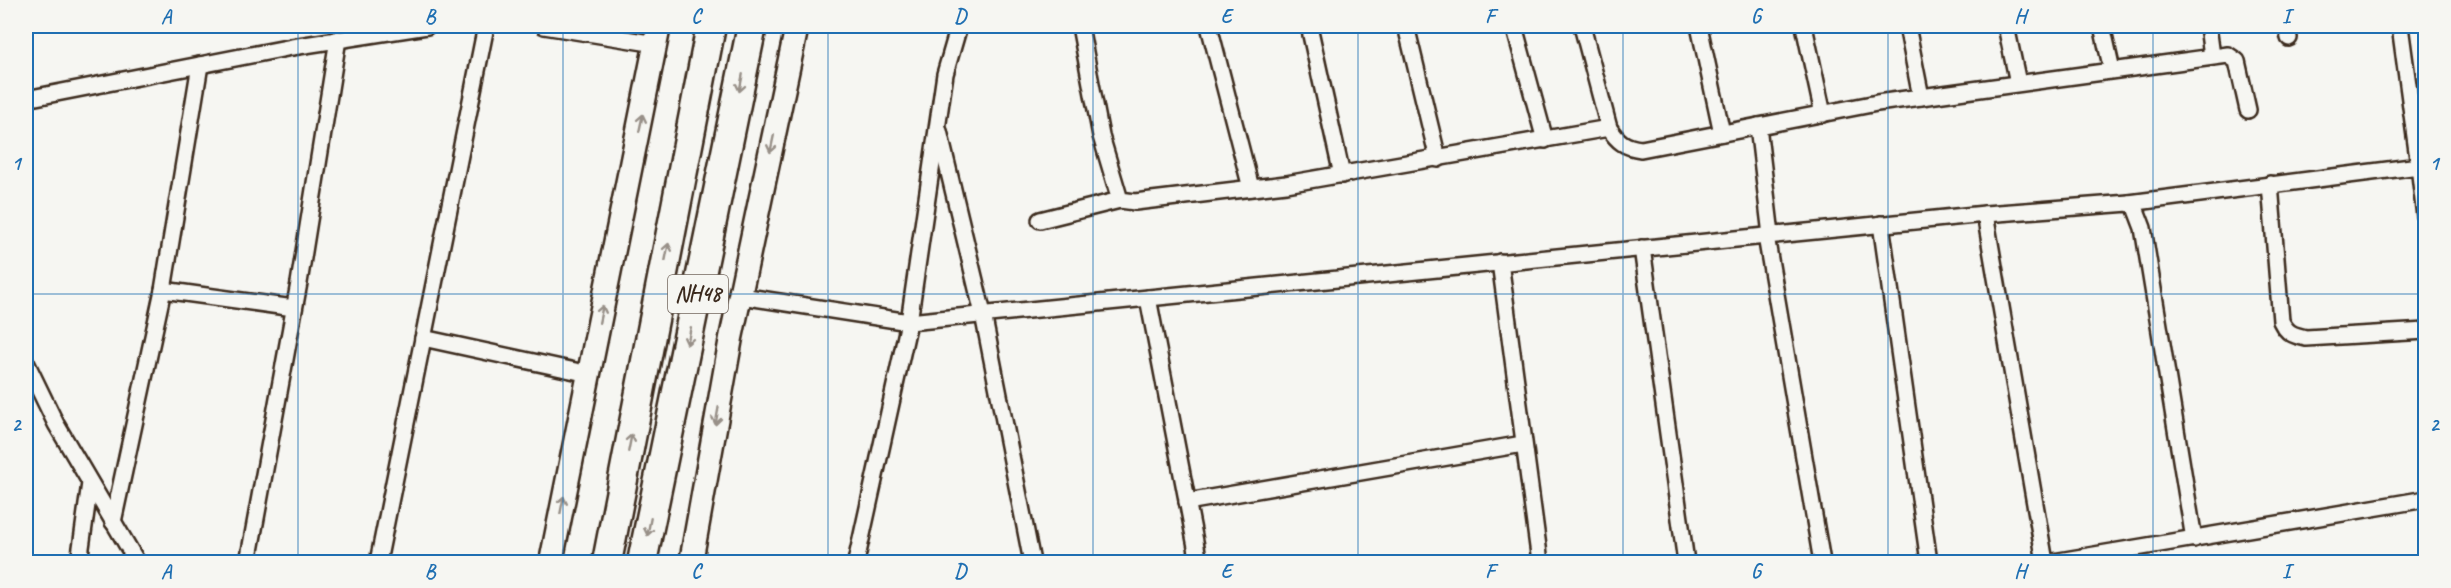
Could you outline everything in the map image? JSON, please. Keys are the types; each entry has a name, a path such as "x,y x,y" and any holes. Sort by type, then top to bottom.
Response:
{"highway":[{"name":"NH48","path":"607,562 711,26"},
{"name":"NH48","path":"642,562 752,26"}],"main road":[{"path":"691,562 729,349 797,26"},
{"path":"551,562 657,35"}],"street":[{"path":"26,99 338,39 427,26"},
{"path":"378,562 486,26"},
{"path":"544,26 657,35"},
{"path":"856,562 909,321 945,74 959,26"},
{"path":"1080,26 1101,136 1120,200"},
{"path":"1209,26 1251,188"},
{"path":"1309,26 1342,175"},
{"path":"1406,26 1438,159"},
{"path":"1515,26 1545,140"},
{"path":"1582,26 1609,128 1616,139 1628,147 1641,149 1921,97 2212,56 2228,55 2237,61 2248,110"},
{"path":"1699,26 1722,133"},
{"path":"1804,26 1823,114"},
{"path":"1907,26 1921,97"},
{"path":"2006,26 2018,83"},
{"path":"2102,26 2112,70"},
{"path":"2208,26 2212,56"},
{"path":"2400,26 2426,225"},
{"path":"248,562 294,308 338,39"},
{"path":"113,522 163,290 200,65"},
{"path":"938,123 983,314 1032,562"},
{"path":"1758,126 1768,235 1822,562"},
{"path":"1040,220 1120,200 1135,202 1342,175 1609,128"},
{"path":"741,296 909,321 1881,224 2129,203 2419,166"},
{"path":"2270,184 2281,321 2285,330 2292,335 2306,338 2426,331"},
{"path":"2129,203 2134,207 2142,228 2194,538"},
{"path":"1985,214 2045,562"},
{"path":"1881,224 1929,562"},
{"path":"1642,248 1686,562"},
{"path":"1500,262 1540,562"},
{"path":"163,290 294,308"},
{"path":"1148,298 1199,562"},
{"path":"423,338 589,374"},
{"path":"26,362 56,424 137,562"},
{"path":"1187,502 1524,444"},
{"path":"78,562 90,483"},
{"path":"2052,562 2426,499"}]}
